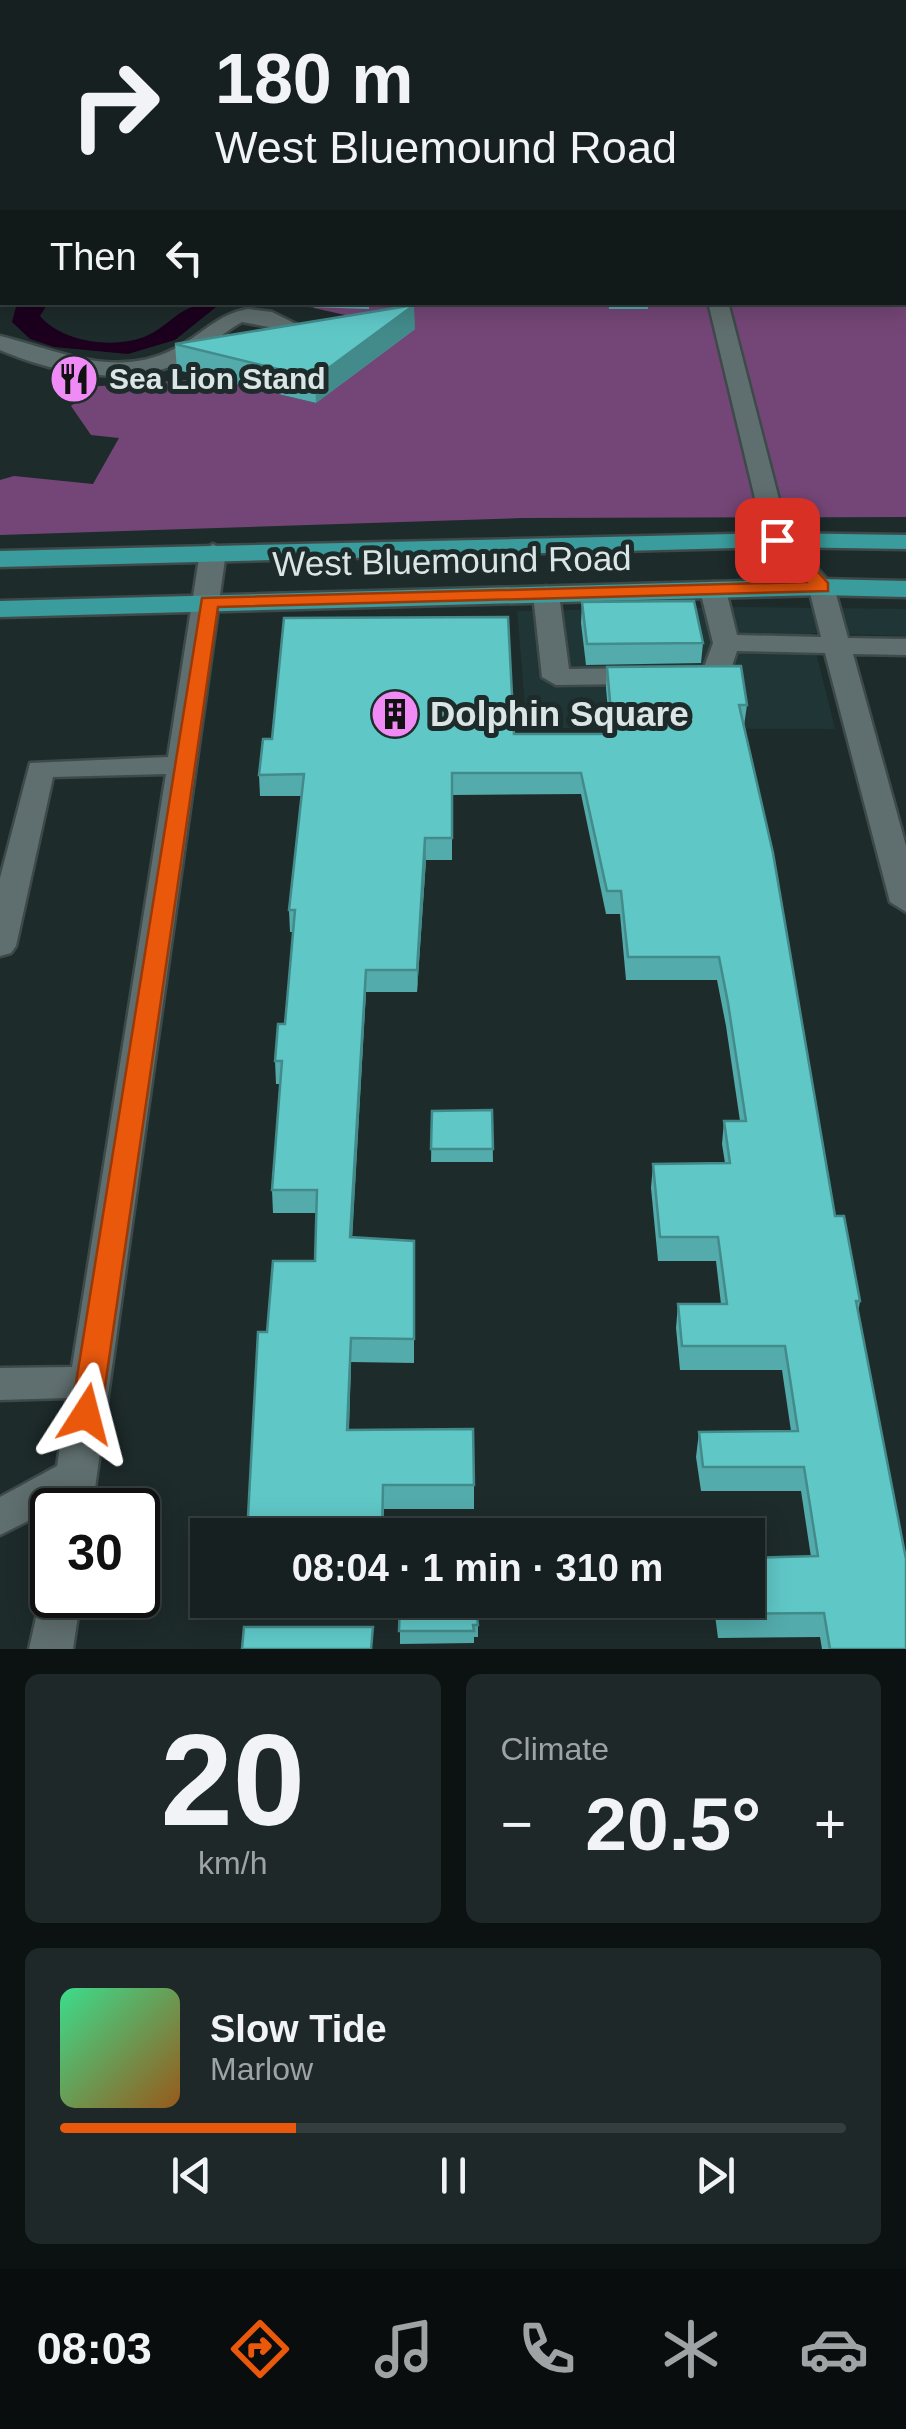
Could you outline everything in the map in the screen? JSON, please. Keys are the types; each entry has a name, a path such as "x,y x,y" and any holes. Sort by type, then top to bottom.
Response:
{"main road":[{"name":"West Bluemound Road","path":"0,560 777,540 906,542"},
{"name":"West Bluemound Road","path":"0,609 821,587 906,590"}],"street":[{"path":"719,305 777,540 821,587 906,902"},
{"path":"6,352 83,365 133,367 174,358 228,318 241,314 255,312 285,324"},
{"path":"75,1488 209,602 213,552"},
{"path":"546,594 556,677 716,675 726,644 713,590"},
{"path":"726,644 906,647"},
{"path":"0,946 40,769 184,765"},
{"path":"0,1384 91,1382"},
{"path":"0,1517 30,1507"},
{"path":"50,1649 55,1618"}],"shaded area":[{"path":"16,305 47,305 40,316 61,332 88,341 131,341 154,332 185,310 219,305 175,340 128,354 54,347 30,339 12,322"},
{"path":"312,305 906,305 906,517 522,518 0,535 0,480 14,476 93,484 119,438 91,435 71,406 93,389 87,387 213,378 316,403 412,330"},
{"path":"906,609 906,636 811,633 835,729 527,728 517,611"}],"building":[{"path":"414,305 315,378 175,344"},
{"path":"694,601 703,643 587,644 582,602"},
{"path":"508,617 514,734 613,734 607,667 741,666 747,705 739,705 773,853 835,1216 844,1216 860,1301 856,1301 906,1559 906,1649 830,1649 824,1613 765,1614 765,1558 818,1556 804,1467 703,1467 699,1432 798,1431 785,1346 682,1346 678,1304 727,1304 718,1237 660,1237 653,1164 730,1163 724,1121 746,1121 728,1003 719,957 628,957 621,891 607,891 581,773 452,773 452,838 425,838 417,970 366,970 350,1237 414,1241 414,1339 351,1338 347,1430 473,1429 474,1485 383,1485 382,1518 248,1518 258,1332 267,1332 273,1261 315,1261 317,1190 272,1190 282,1061 275,1061 278,1024 285,1024 295,910 289,910 304,774 259,775 263,739 272,739 284,618"},
{"path":"492,1110 493,1149 431,1149 432,1111"},
{"path":"399,1618 477,1618 474,1631 399,1631"},
{"path":"244,1627 373,1627 371,1649 242,1649"}],"place":[{"name":"Sea Lion Stand","path":"74,379"},
{"name":"Dolphin Square","path":"395,714"}],"route":[{"path":"86,1414 209,602 821,587 777,540"}]}
